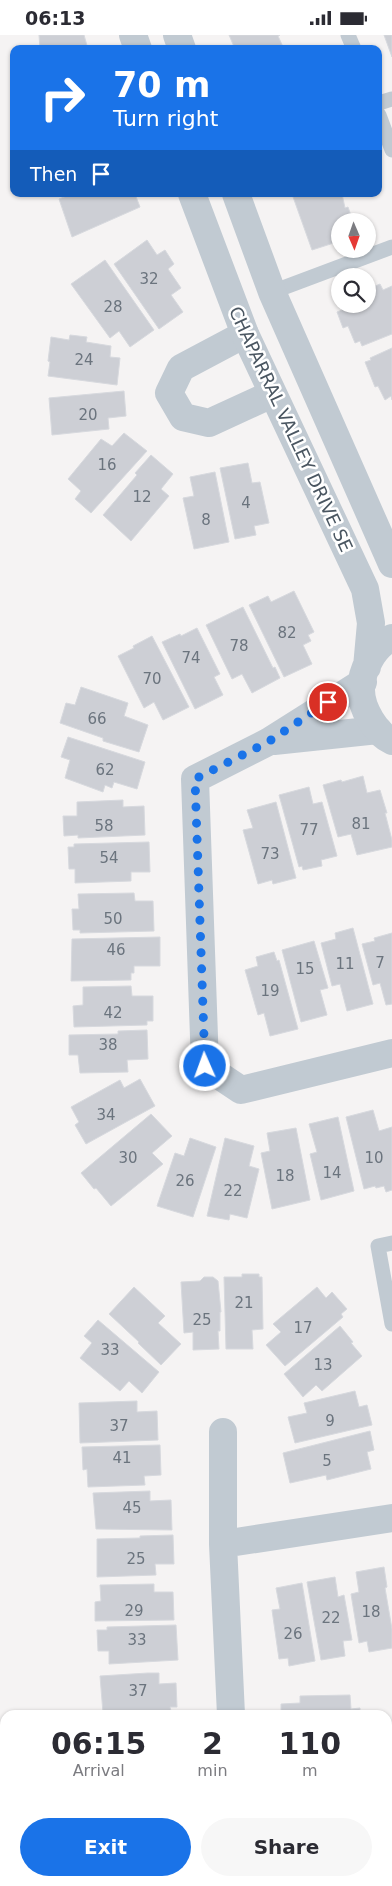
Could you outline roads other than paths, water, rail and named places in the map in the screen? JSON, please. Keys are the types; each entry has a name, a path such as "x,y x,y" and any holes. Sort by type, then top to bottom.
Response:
{"street":[{"name":"CHAPARRAL VALLEY DRIVE SE","path":"193,197 245,334 365,589 370,623 365,674 361,690 372,724 387,738"},
{"name":"CHAPARRAL VALLEY DRIVE SE","path":"237,197 272,292 392,564"},
{"path":"245,334 181,368 169,393 183,417 209,423 272,394"},
{"path":"392,637 375,651 365,674 268,742 195,779 205,1066 241,1090 392,1053"},
{"path":"268,742 387,738"},
{"path":"223,1433 223,1544 231,1710"},
{"path":"223,1544 392,1518"}],"lane":[{"path":"382,123 392,151"},
{"path":"272,292 392,247"},
{"path":"392,1243 378,1246 392,1323"}]}
